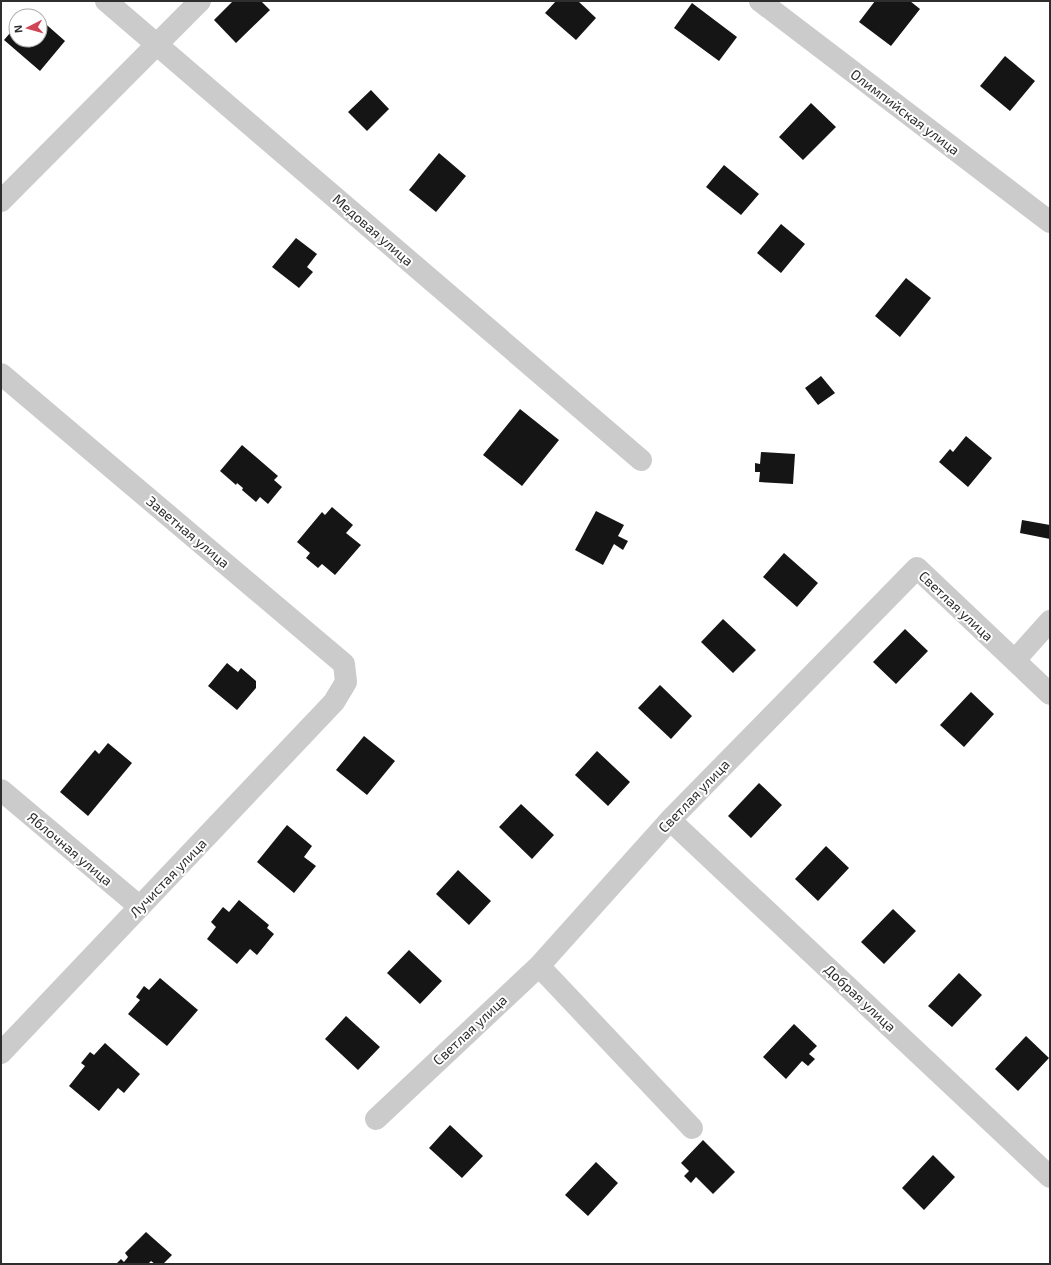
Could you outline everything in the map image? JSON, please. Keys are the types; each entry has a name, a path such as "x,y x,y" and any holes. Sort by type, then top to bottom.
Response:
{"street":[{"name":"Медовая улица","path":"106,1 641,460"},
{"path":"1,201 200,1"},
{"name":"Олимпийская улица","path":"760,1 1050,222"},
{"name":"Заветная улица","path":"1,374 344,664 346,682 334,702"},
{"name":"Светлая улица","path":"376,1119 539,966 670,820 917,568 1015,660"},
{"path":"1050,621 1015,660 1050,694"},
{"name":"Лучистая улица","path":"1,1053 334,702"},
{"name":"Яблочная улица","path":"1,790 140,907"},
{"name":"Добрая улица","path":"670,820 1050,1177"},
{"path":"539,966 692,1128"}],"building":[{"path":"233,1 261,1 270,10 236,43 214,20"},
{"path":"556,1 578,1 596,18 576,40 545,13"},
{"path":"875,1 910,1 920,9 891,46 859,22"},
{"path":"692,3 737,37 719,61 674,28"},
{"path":"48,26 65,41 40,71 13,48 48,48"},
{"path":"8,35 8,43 4,40"},
{"path":"1005,56 1035,81 1010,111 980,86"},
{"path":"371,90 389,109 367,131 348,112"},
{"path":"811,103 836,127 803,160 779,137"},
{"path":"439,153 466,176 436,212 409,190"},
{"path":"724,165 759,194 741,215 706,187"},
{"path":"781,224 805,244 781,273 757,253"},
{"path":"296,238 317,254 307,267 313,272 299,288 272,267"},
{"path":"906,278 931,298 900,337 875,316"},
{"path":"821,376 835,393 818,405 805,388"},
{"path":"520,409 559,440 522,486 483,455"},
{"path":"966,436 992,458 968,487 939,462 950,449 953,452"},
{"path":"242,445 278,476 274,480 282,487 268,504 260,497 256,502 242,490 243,488 237,483 236,485 220,471"},
{"path":"761,452 795,454 793,484 759,482 760,472 755,472 755,463 760,464"},
{"path":"332,507 353,525 346,533 361,545 335,575 322,564 318,568 306,558 310,553 297,542 322,512 325,515"},
{"path":"596,511 624,525 618,536 628,541 623,550 614,544 603,565 575,550"},
{"path":"1022,520 1050,525 1050,539 1020,533"},
{"path":"784,553 818,583 797,607 763,577"},
{"path":"723,619 756,650 733,673 701,642"},
{"path":"905,629 928,651 896,684 873,662"},
{"path":"227,663 238,672 241,668 256,681 256,688 237,710 208,686"},
{"path":"660,685 692,716 671,739 638,708"},
{"path":"971,692 994,714 964,747 940,725"},
{"path":"364,736 395,761 367,795 336,770"},
{"path":"108,743 132,763 88,816 60,792 95,750 99,754"},
{"path":"597,751 630,782 608,806 575,775"},
{"path":"759,783 782,805 751,838 728,816"},
{"path":"521,804 554,835 532,859 499,827"},
{"path":"287,825 312,846 304,857 316,866 294,893 257,862"},
{"path":"826,846 849,868 818,901 795,879"},
{"path":"458,870 491,901 469,925 436,894"},
{"path":"239,900 269,925 267,928 274,934 257,955 250,949 237,964 207,939 216,927 211,922 223,907 229,912"},
{"path":"893,909 916,931 884,964 861,942"},
{"path":"409,950 442,981 420,1004 387,973"},
{"path":"959,973 982,995 952,1027 928,1006"},
{"path":"160,978 198,1010 167,1046 128,1014 140,1000 136,997 144,986 149,990"},
{"path":"346,1016 380,1047 358,1070 325,1039"},
{"path":"794,1024 817,1046 809,1054 815,1059 808,1066 802,1061 786,1079 763,1057"},
{"path":"1026,1036 1049,1058 1018,1091 995,1069"},
{"path":"105,1043 140,1074 124,1093 118,1088 99,1111 69,1086 85,1066 81,1063 90,1052 94,1055"},
{"path":"450,1125 483,1156 462,1178 429,1148"},
{"path":"703,1140 735,1172 713,1194 696,1177 691,1183 684,1176 689,1171 681,1163"},
{"path":"933,1155 955,1177 924,1210 902,1188"},
{"path":"596,1162 618,1183 588,1216 565,1195"},
{"path":"146,1232 172,1255 163,1264 155,1264 151,1261 148,1264 116,1264 121,1259 124,1262 128,1257 125,1253"}]}
